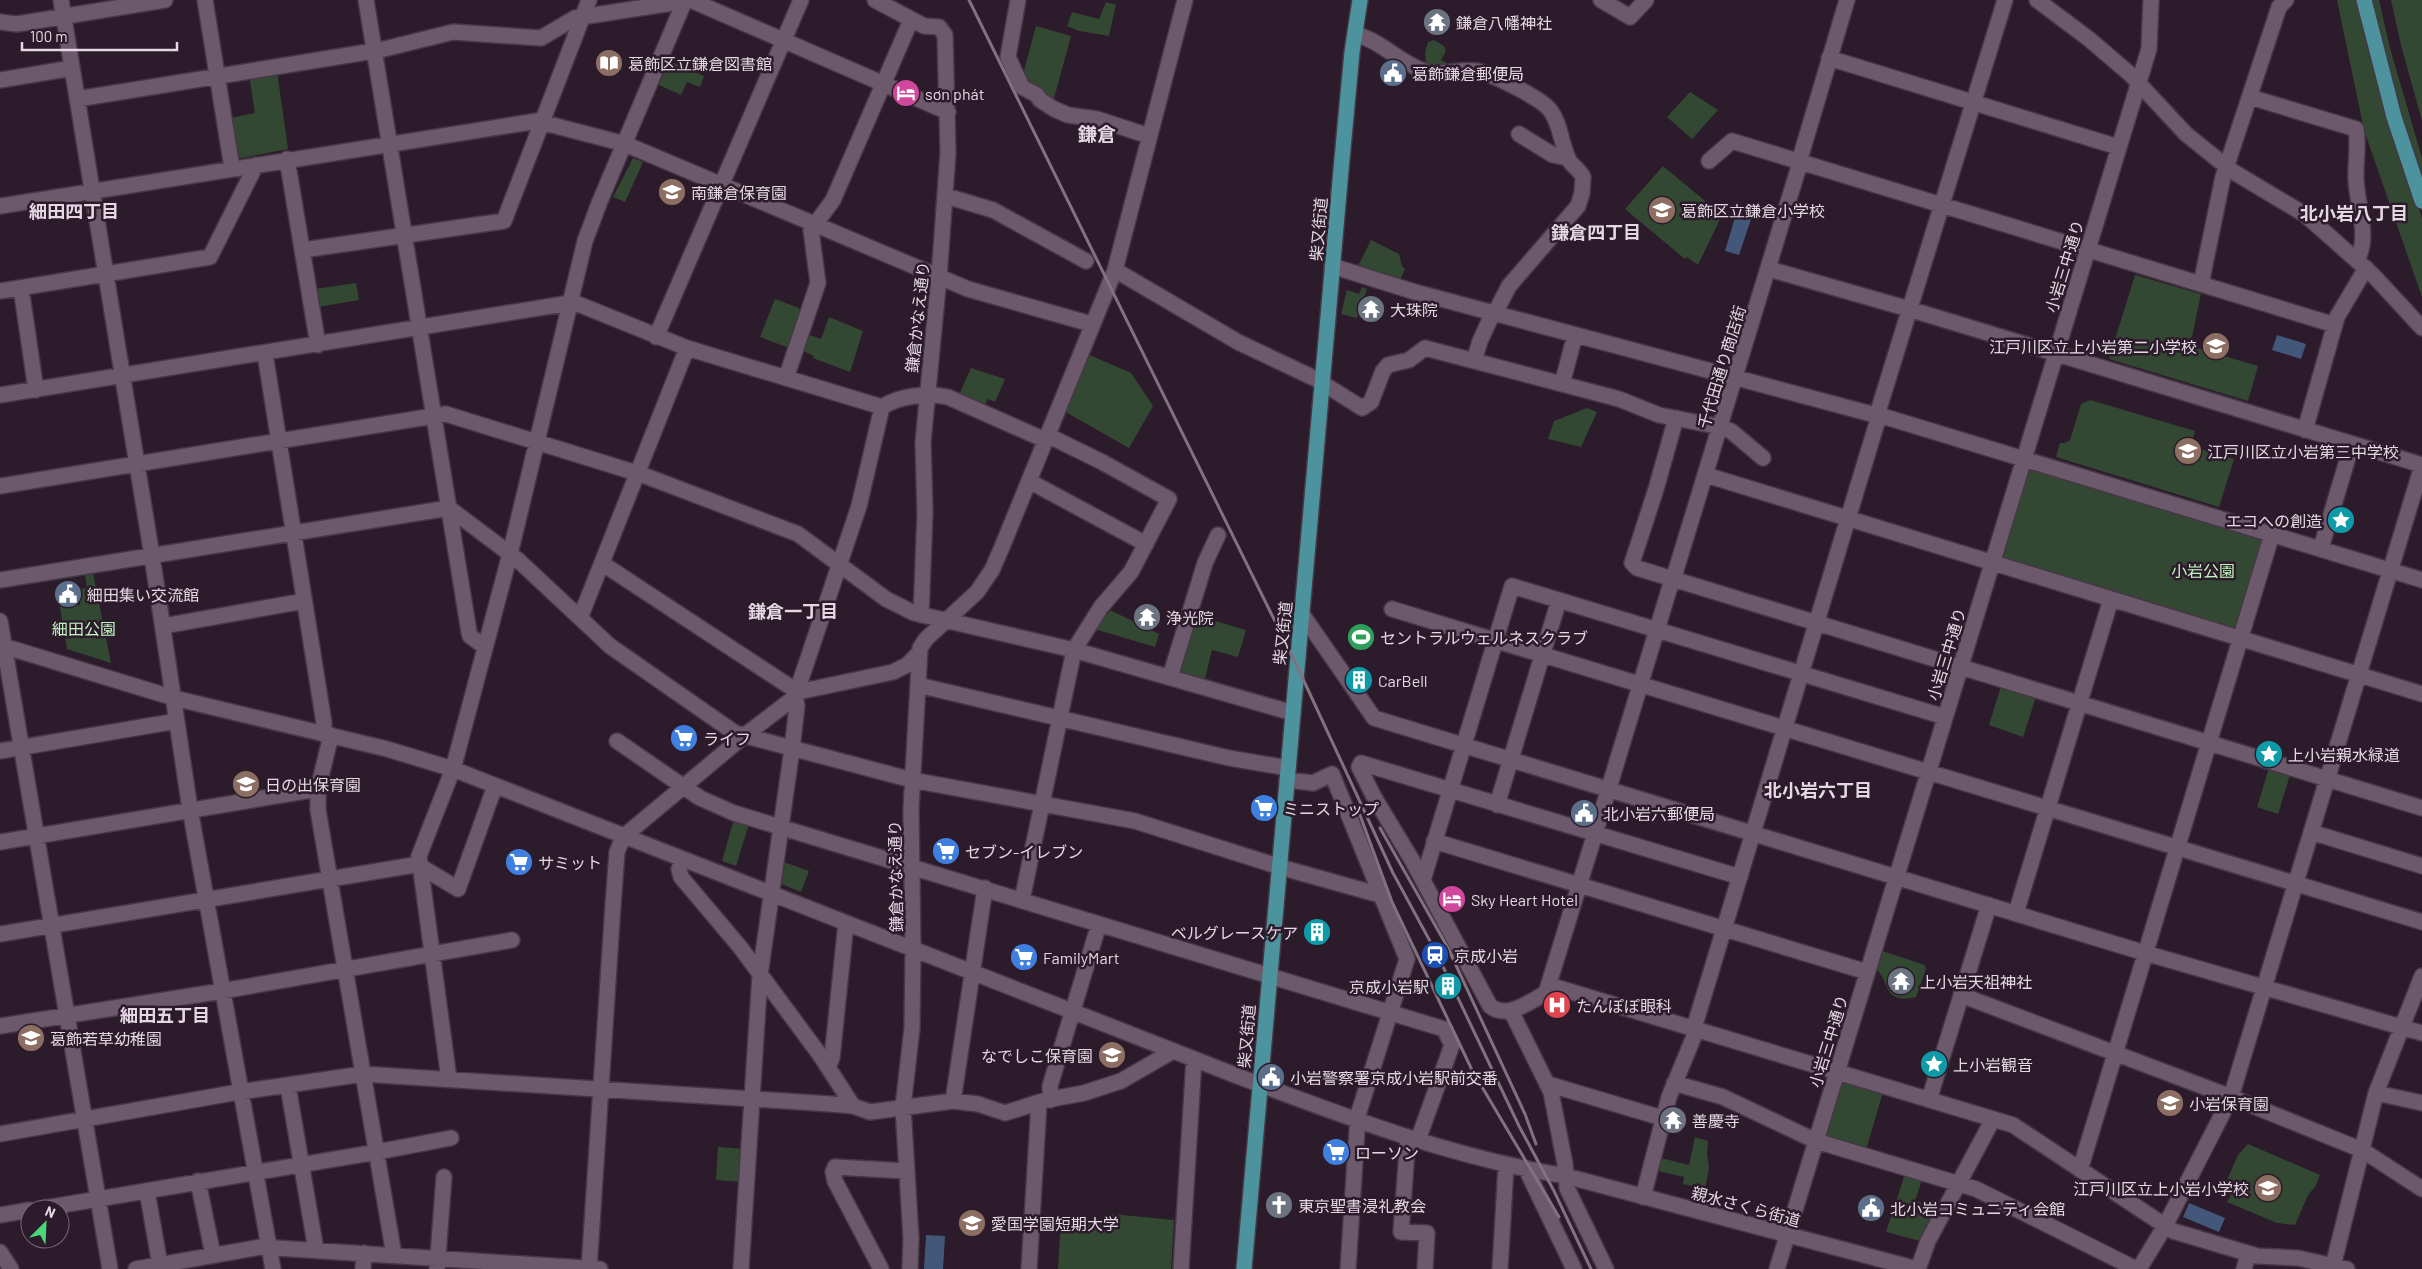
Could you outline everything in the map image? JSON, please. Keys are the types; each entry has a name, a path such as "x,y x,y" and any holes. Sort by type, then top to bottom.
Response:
{"main road":[{"name":"柴又街道","path":"1244,1269 1332,266 1360,0"},
{"path":"2364,0 2391,108 2422,200"}],"street":[{"path":"61,0 152,556 190,809 273,1269"},
{"path":"0,22 17,24 165,0"},
{"path":"205,0 232,168"},
{"path":"366,0 469,632 470,636 485,647"},
{"path":"303,250 504,221 589,0"},
{"path":"77,99 374,51 453,32 541,38 575,18 685,0 693,1 948,112"},
{"path":"449,1079 420,856 453,769 510,554 586,241 600,201 685,0"},
{"path":"656,337 801,0"},
{"path":"786,378 818,283 810,234 814,224 833,200 911,20 875,0"},
{"path":"1018,0 1008,57 1022,87 1037,95 1040,100 1068,115 1097,120 1150,136"},
{"path":"590,1269 617,852 623,837 797,694 893,672 907,665 921,648 977,592 992,570 1091,324 1115,270 1185,0"},
{"path":"1602,0 1630,17 1646,0"},
{"name":"千代田通り商店街","path":"1549,985 1578,884 1769,269 1847,0"},
{"path":"1642,1197 1662,1118 1695,1029 1879,416 1909,309 2004,0"},
{"path":"2037,0 2089,38 2138,83 2186,134 2244,180 2304,214 2362,264 2422,328"},
{"name":"小岩三中通り","path":"1777,1269 2149,49 2151,0"},
{"path":"2201,284 2227,166 2279,6 2286,0"},
{"name":"鎌倉かなえ通り","path":"911,20 924,26 936,26 942,29 945,35 948,112 946,196 923,442 925,513 921,615"},
{"path":"1355,34 1385,47 1402,61 1427,72 1480,71 1536,100 1550,109 1568,158 1583,177 1584,184 1578,206 1510,286 1480,341 1474,361"},
{"path":"1829,58 2118,147"},
{"path":"0,80 72,68"},
{"path":"2250,97 2356,129 2356,178 2362,228 2362,264 2334,325 2305,430"},
{"path":"0,206 287,159 537,121 625,144 968,289 1091,324"},
{"path":"1519,134 1553,156 1568,158"},
{"path":"1709,161 1730,141 2334,325"},
{"path":"287,159 318,345"},
{"path":"0,291 210,257 256,165"},
{"path":"946,196 992,210 1086,261"},
{"path":"1332,266 1415,292 1879,416 2422,580"},
{"path":"1674,1083 1723,1097 1816,1141 1976,1189 2138,1269 2165,1226 2231,1097 2422,465 1909,309 1769,269"},
{"path":"1115,270 1238,342 1322,383 1362,408 1371,402 1383,371 1388,365 1409,360 1425,348 1619,399 1659,414 1721,427 1731,431 1763,458"},
{"path":"21,288 36,390"},
{"path":"0,395 264,354 570,303 578,304 687,348 882,407 927,394 948,397 1102,462 1169,500 1131,572 1101,607 1074,650 1058,719 1022,900"},
{"path":"1562,384 1575,335"},
{"path":"580,618 687,348"},
{"path":"264,354 327,735 318,788 318,810 394,1255"},
{"path":"741,1269 760,975 792,749 797,694 859,506 882,407"},
{"path":"0,486 446,414 638,473 798,534 891,602 921,615 1074,650 1292,713"},
{"path":"1676,418 1632,563 1637,568 2422,808"},
{"path":"2321,548 2352,444"},
{"path":"1706,475 2422,694"},
{"path":"1029,481 1146,544"},
{"path":"0,580 449,508 510,554 610,646 735,733 912,780 1135,821 1380,895"},
{"path":"1170,677 1205,563 1218,534"},
{"path":"2080,1170 2272,534"},
{"path":"602,564 797,694"},
{"path":"1423,880 1512,586 1946,717"},
{"path":"2016,913 2111,599"},
{"path":"1497,805 1559,600"},
{"path":"163,626 304,601"},
{"path":"1392,609 2422,922"},
{"path":"1302,614 1374,718 2145,953 2422,1033"},
{"path":"0,620 6,692 22,747 110,1269"},
{"name":"親水さくら街道","path":"2,645 174,698 387,749 453,769 1259,1085 1357,1121 1506,1166 1566,1176 1918,1269"},
{"name":"鎌倉かなえ通り","path":"910,1269 903,1107 910,1052 913,950 912,780 921,648"},
{"path":"918,685 1229,758 1313,783 1332,774 1407,959 1357,1121 1348,1269"},
{"path":"0,751 177,721"},
{"path":"617,741 700,798 719,807 1444,1029 1452,1045 1413,1138 1400,1232 1427,1233 1425,1269"},
{"path":"1740,877 1361,763 1360,766 1374,797 1423,880 1487,1002 1497,1011 1511,1011 1546,993 1549,985 1994,1119 2017,1127 2173,1231 2248,1254 2298,1258 2334,1267 2376,1093 2422,976"},
{"path":"0,934 329,879 420,866 458,889 495,786"},
{"path":"0,842 318,788"},
{"path":"2311,832 2422,866"},
{"path":"1434,841 1867,972"},
{"path":"682,860 679,869 681,876 760,975 828,1067 851,1106"},
{"path":"953,1102 984,888"},
{"path":"1930,1100 1989,904"},
{"path":"828,1067 832,1058 846,924"},
{"path":"1029,1269 1043,1103 1050,1086 1099,924"},
{"path":"0,1026 222,991 512,940"},
{"path":"1961,995 2231,1097 2362,1150 2422,1189"},
{"path":"1511,1011 1548,1084 1568,1190 1604,1267 1619,1269"},
{"path":"0,1134 363,1074 851,1106 870,1112 953,1102 978,1104 1005,1113 1084,1093 1121,1081 1173,1051"},
{"path":"1181,1269 1194,1059"},
{"path":"1548,1084 1662,1118"},
{"path":"288,1086 316,1250"},
{"path":"2376,1093 2422,1104"},
{"path":"1918,1269 1928,1241 1994,1119"},
{"path":"70,1204 451,1138"},
{"path":"1500,1269 1506,1166"},
{"path":"881,1269 835,1181 833,1172 835,1167 907,1171"},
{"path":"1527,1170 1574,1269"},
{"path":"437,1264 444,1177"},
{"path":"198,1181 213,1255"},
{"path":"147,1190 160,1265"},
{"path":"0,1216 20,1212"},
{"path":"136,1269 160,1265 194,1264 213,1255 268,1248 394,1255 437,1264 600,1269"},
{"path":"0,1252 11,1269"},
{"path":"362,1269 364,1253"},
{"path":"2244,1269 2248,1254"}],"green space":[{"path":"2337,0 2357,0 2389,124 2422,218 2422,297 2364,130"},
{"path":"2371,0 2379,0 2390,48 2422,158 2422,182 2403,123"},
{"path":"2391,0 2422,0 2422,121 2401,45"},
{"path":"1106,2 1116,5 1109,36 1079,31 1067,26 1072,12 1099,19"},
{"path":"1036,26 1071,36 1053,102 1027,85 1023,74"},
{"path":"1434,40 1444,46 1446,51 1441,60 1447,63 1447,66 1438,69 1426,64 1425,53 1428,42"},
{"path":"669,61 704,76 700,87 687,82 681,95 659,85"},
{"path":"277,71 288,149 241,158 235,154 230,118 255,113 249,75"},
{"path":"1690,92 1718,110 1692,139 1667,117"},
{"path":"633,158 643,162 625,202 613,197"},
{"path":"1663,166 1722,215 1698,265 1687,257 1685,259 1625,209"},
{"path":"1371,240 1399,254 1402,266 1405,269 1399,282 1357,268"},
{"path":"2135,275 2201,294 2190,346 2258,366 2248,401 2109,359"},
{"path":"356,283 359,300 318,307 315,289"},
{"path":"1362,287 1367,289 1357,318 1341,314 1347,290 1359,294"},
{"path":"775,299 799,308 801,315 789,348 760,337"},
{"path":"829,317 863,331 850,372 813,358 814,356 801,350 807,334 821,339"},
{"path":"1085,353 1131,373 1153,406 1129,448 1062,410"},
{"path":"971,368 1005,379 995,402 988,399 984,406 959,395"},
{"path":"2090,400 2195,431 2191,446 2234,459 2219,507 2056,457 2060,443 2070,440 2081,404"},
{"path":"1587,408 1597,412 1581,447 1548,439 1554,421"},
{"name":"小岩公園","path":"2029,467 2263,538 2236,630 2003,558"},
{"name":"細田公園","path":"93,573 111,663 67,649 60,607 80,605 78,589 87,588 85,574"},
{"path":"1110,610 1159,634 1155,647 1091,628 1103,612 1108,614"},
{"path":"1195,615 1246,630 1238,657 1212,650 1204,682 1179,675 1177,670"},
{"path":"2001,686 2036,697 2023,737 1989,725"},
{"path":"2269,768 2290,775 2278,814 2257,807"},
{"path":"734,819 749,824 736,866 722,861"},
{"path":"781,861 809,871 801,892 779,883"},
{"path":"1882,951 1925,965 1926,969 1916,997 1897,998 1888,990 1880,973 1875,968 1879,952"},
{"path":"1845,1081 1883,1092 1866,1150 1826,1138 1825,1135 1840,1084"},
{"path":"1695,1137 1708,1141 1709,1168 1705,1189 1683,1184 1684,1177 1654,1170 1657,1157 1689,1165"},
{"path":"2248,1144 2320,1175 2315,1187 2308,1195 2295,1225 2277,1223 2227,1202 2231,1195 2222,1191 2238,1155"},
{"path":"718,1147 744,1149 743,1182 716,1180"},
{"path":"1905,1174 1922,1180 1915,1201 1937,1207 1920,1241 1886,1232"},
{"path":"1112,1214 1174,1220 1171,1269 1058,1269 1061,1217 1095,1220"}],"water":[{"path":"1736,214 1751,219 1739,255 1725,251"},
{"path":"2277,335 2306,344 2301,359 2272,350"},
{"path":"2189,1203 2225,1218 2219,1232 2183,1217"},
{"path":"926,1235 945,1236 943,1269 924,1269"}],"railway":[{"path":"969,0 1297,666 1393,873 1437,954 1519,1126 1554,1191 1591,1269"},
{"path":"1360,815 1392,902 1472,1070 1559,1217"},
{"path":"1380,828 1448,948 1525,1114 1536,1144"}],"place":[{"name":"鎌倉八幡神社","path":"1437,22"},
{"name":"葛飾区立鎌倉図書館","path":"609,63"},
{"name":"葛飾鎌倉郵便局","path":"1393,73"},
{"name":"sơn phát","path":"906,93"},
{"name":"南鎌倉保育園","path":"672,192"},
{"name":"葛飾区立鎌倉小学校","path":"1662,210"},
{"name":"大珠院","path":"1371,309"},
{"name":"江戸川区立上小岩第二小学校","path":"2216,346"},
{"name":"江戸川区立小岩第三中学校","path":"2188,451"},
{"name":"エコへの創造","path":"2341,520"},
{"name":"細田集い交流館","path":"68,594"},
{"name":"浄光院","path":"1147,617"},
{"name":"セントラルウェルネスクラブ","path":"1361,637"},
{"name":"CarBell","path":"1359,680"},
{"name":"ライフ","path":"684,738"},
{"name":"上小岩親水緑道","path":"2269,754"},
{"name":"日の出保育園","path":"246,784"},
{"name":"ミニストップ","path":"1264,808"},
{"name":"北小岩六郵便局","path":"1584,813"},
{"name":"セブン-イレブン","path":"946,851"},
{"name":"サミット","path":"519,862"},
{"name":"Sky Heart Hotel","path":"1452,899"},
{"name":"ベルグレースケア","path":"1317,932"},
{"name":"京成小岩","path":"1435,955"},
{"name":"FamilyMart","path":"1024,957"},
{"name":"上小岩天祖神社","path":"1901,981"},
{"name":"京成小岩駅","path":"1448,986"},
{"name":"たんぽぽ眼科","path":"1557,1005"},
{"name":"葛飾若草幼稚園","path":"31,1038"},
{"name":"なでしこ保育園","path":"1112,1055"},
{"name":"上小岩観音","path":"1934,1064"},
{"name":"小岩警察署京成小岩駅前交番","path":"1271,1077"},
{"name":"小岩保育園","path":"2170,1103"},
{"name":"善慶寺","path":"1673,1120"},
{"name":"ローソン","path":"1336,1152"},
{"name":"江戸川区立上小岩小学校","path":"2268,1188"},
{"name":"東京聖書浸礼教会","path":"1279,1205"},
{"name":"北小岩コミュニティ会館","path":"1871,1208"},
{"name":"愛国学園短期大学","path":"972,1223"}],"district":[{"name":"鎌倉","path":"1097,133"},
{"name":"細田四丁目","path":"74,211"},
{"name":"北小岩八丁目","path":"2354,213"},
{"name":"鎌倉四丁目","path":"1596,232"},
{"name":"鎌倉一丁目","path":"793,611"},
{"name":"北小岩六丁目","path":"1818,790"},
{"name":"細田五丁目","path":"165,1015"}]}
